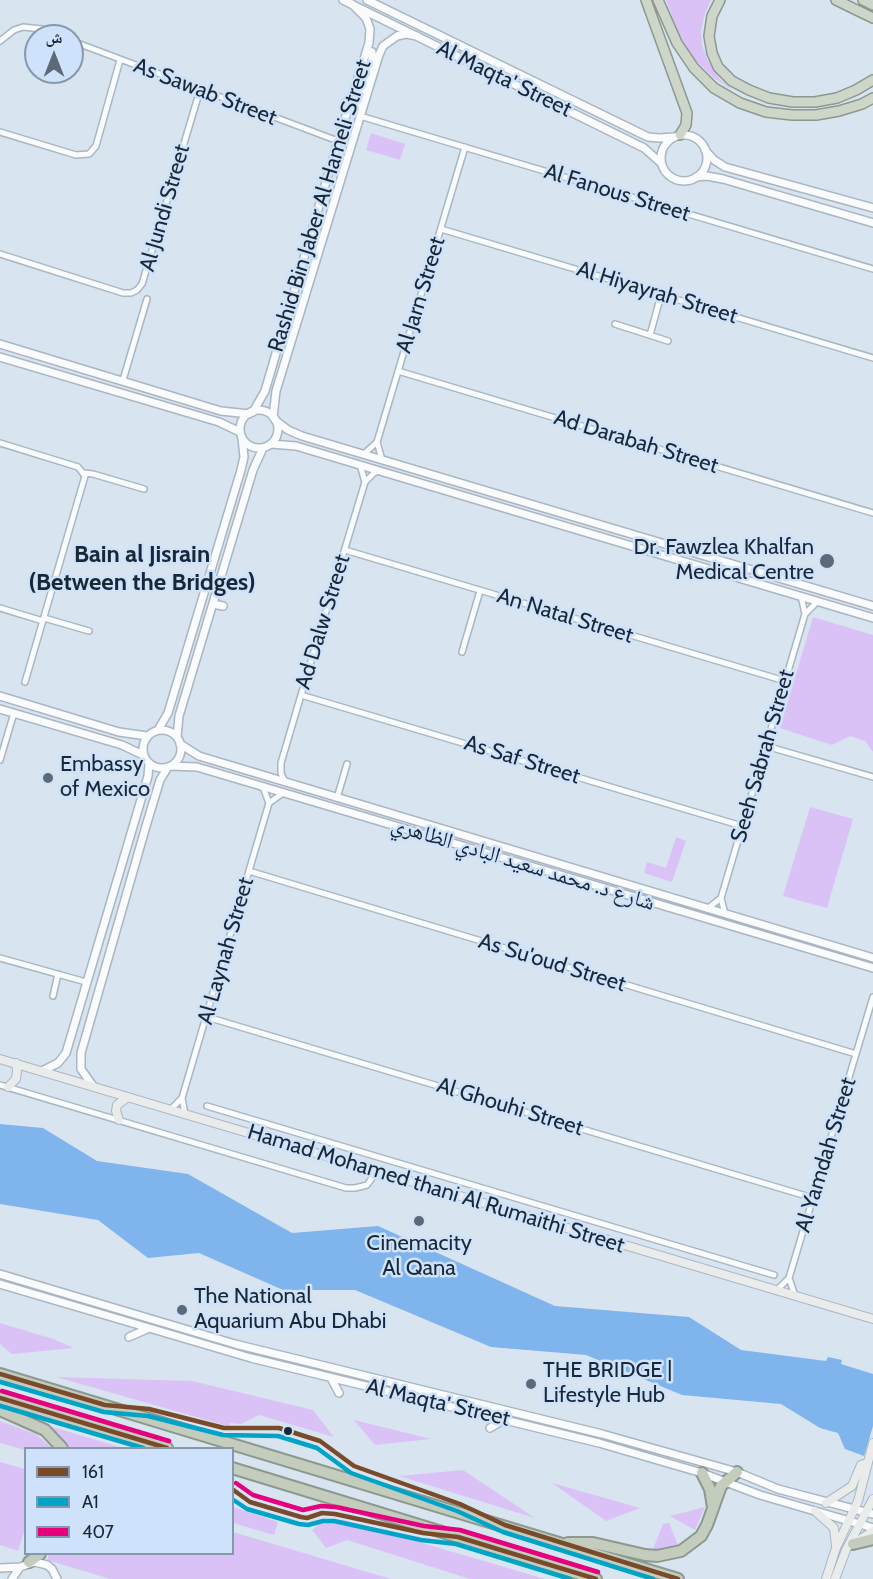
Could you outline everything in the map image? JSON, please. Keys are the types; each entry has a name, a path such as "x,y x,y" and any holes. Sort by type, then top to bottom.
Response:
{"highway":[{"path":"646,0 687,112 686,125 677,136"},
{"path":"657,0 677,43 694,68 714,88 740,103 766,112 816,115 839,111 873,98"},
{"path":"720,0 712,16 709,36 712,53 718,67 732,81 770,98 793,102 815,102 837,98 872,81"},
{"path":"836,0 873,18"},
{"path":"863,0 873,5"},
{"path":"0,1374 678,1579"},
{"path":"0,1398 160,1447"},
{"path":"0,1410 45,1430 60,1447"},
{"path":"234,1469 596,1579"},
{"path":"562,1544 592,1543 645,1556 670,1555 687,1547 701,1536 718,1492 725,1481 737,1472"},
{"path":"702,1473 710,1489 713,1507"},
{"path":"849,1547 873,1539"},
{"path":"24,1565 39,1555"}],"main road":[{"name":"Hamad Mohamed thani Al Rumaithi Street","path":"0,1059 873,1319"},
{"path":"4,1086 16,1079 16,1064"},
{"path":"119,1120 117,1105 128,1097"},
{"path":"826,1579 855,1509 873,1443"},
{"path":"826,1503 852,1486 861,1465 867,1463"},
{"path":"835,1579 859,1525 869,1513 873,1498"},
{"path":"815,1511 834,1528 837,1548"},
{"path":"849,1547 873,1530"}],"street":[{"name":"Al Maqta' Street","path":"343,0 644,148 661,163"},
{"name":"Al Maqta' Street","path":"367,0 648,137 677,136"},
{"name":"Rashid Bin Jaber Al Hameli Street","path":"251,413 265,391 338,141 367,51 370,35 366,18 352,4"},
{"path":"0,41 6,35 24,27"},
{"name":"Rashid Bin Jaber Al Hameli Street","path":"274,419 276,391 379,55 383,46 397,36 406,34 417,36"},
{"name":"As Sawab Street","path":"84,46 338,141"},
{"path":"360,116 360,99 373,53 367,51"},
{"path":"0,132 76,155 89,154 97,143 120,60"},
{"name":"Al Jundi Street","path":"0,254 123,293 137,290 142,284 200,90"},
{"name":"Al Fanous Street","path":"360,116 873,269"},
{"path":"873,208 725,167 714,160 693,136 677,136 669,140 662,150 661,163 672,177 684,181 707,176 723,178 873,223"},
{"name":"Al Jarn Street","path":"377,442 465,147"},
{"path":"696,177 701,173 706,162 705,150"},
{"name":"Al Hiyayrah Street","path":"441,229 873,358"},
{"path":"650,335 661,295"},
{"path":"123,380 147,298"},
{"path":"615,324 668,341"},
{"path":"0,344 221,411 251,413 264,411 295,433 873,606"},
{"path":"0,357 219,422 241,435 251,446 263,448 271,444 296,446 873,618"},
{"name":"Ad Darabah Street","path":"398,371 873,513"},
{"path":"0,696 119,732 147,736 158,730 168,713 241,470 244,457 242,422 251,413"},
{"path":"271,444 278,430 274,419"},
{"path":"364,454 377,442 382,460"},
{"path":"0,443 78,467 84,473 144,489"},
{"path":"93,1086 81,1069 81,1053 160,780 169,766 179,758 179,716 253,470 263,448"},
{"path":"360,465 365,482 379,471"},
{"path":"25,682 85,482 84,473"},
{"path":"432,487 435,476"},
{"name":"Ad Dalw Street","path":"285,782 281,773 281,763 365,482"},
{"name":"An Natal Street","path":"345,550 785,681"},
{"path":"462,652 480,591"},
{"name":"Seeh Sabrah Street","path":"801,596 805,614"},
{"name":"Seeh Sabrah Street","path":"721,898 805,614 818,601"},
{"path":"213,603 223,606"},
{"path":"0,608 89,631"},
{"name":"As Saf Street","path":"301,695 742,826"},
{"path":"0,709 122,745 143,755 149,764 155,767 169,766"},
{"path":"0,760 14,713"},
{"path":"158,730 168,731 179,740"},
{"path":"143,755 143,745 147,736"},
{"name":"شارع د. محمد سعيد البادي الظاهري","path":"179,740 199,756 873,958"},
{"path":"766,746 873,777"},
{"name":"Ad Dalw Street","path":"267,777 281,763"},
{"path":"42,1071 58,1063 66,1053 148,776 149,764"},
{"path":"337,798 347,764"},
{"name":"شارع د. محمد سعيد البادي الظاهري","path":"169,766 197,767 873,969"},
{"path":"263,787 269,803 283,793"},
{"name":"Al Laynah Street","path":"185,1114 182,1098 269,803"},
{"path":"351,813 354,803"},
{"name":"As Su'oud Street","path":"249,871 856,1054"},
{"path":"707,909 721,898 725,914"},
{"path":"847,961 847,955 851,952"},
{"path":"0,957 86,982"},
{"path":"53,996 58,974"},
{"name":"Al Yamdah Street","path":"776,1291 789,1278 873,997"},
{"name":"Al Ghouhi Street","path":"207,1017 813,1198"},
{"path":"4,1086 346,1188 367,1185 372,1178 372,1170"},
{"name":"Al Laynah Street","path":"170,1110 182,1098"},
{"path":"207,1106 774,1275"},
{"path":"237,1130 242,1116"},
{"path":"439,1190 443,1177"},
{"path":"747,1282 748,1268"},
{"name":"Al Maqta' Street","path":"0,1274 195,1333 602,1434 737,1472 778,1489 869,1513"},
{"path":"789,1278 795,1297"},
{"name":"Al Maqta' Street","path":"0,1284 251,1358 599,1443 702,1473 753,1493 873,1530"},
{"path":"129,1337 147,1329"},
{"path":"329,1368 329,1377 339,1393"},
{"path":"490,1428 505,1419"},
{"path":"0,1568 35,1562 47,1565 57,1579"},
{"path":"12,1579 24,1565"}],"shaded area":[{"path":"666,0 711,0 705,13 701,32 702,45 707,59 719,78 734,91 714,78 693,58 679,35"},
{"path":"371,133 405,144 400,160 366,150"},
{"path":"813,617 873,635 873,752 865,741 850,736 832,745 780,728"},
{"path":"810,807 853,819 827,908 783,896"},
{"path":"676,837 686,841 672,882 644,873 647,862 666,868"},
{"path":"0,1323 53,1339 74,1348 12,1354 0,1344"},
{"path":"56,1377 192,1381 313,1410 334,1437 259,1415 241,1424 230,1423 228,1426"},
{"path":"354,1420 431,1439 375,1445"},
{"path":"0,1421 35,1434 52,1447 24,1447 24,1450 0,1443"},
{"path":"39,1424 120,1447 64,1447"},
{"path":"0,1462 24,1469 24,1532 18,1551 0,1545"},
{"path":"463,1470 535,1518 399,1476"},
{"path":"552,1483 640,1508 606,1521"},
{"path":"234,1507 278,1522 274,1535 234,1523"},
{"path":"705,1507 695,1530 670,1516"},
{"path":"331,1519 344,1520 545,1579 470,1579 347,1540 326,1548 312,1530 322,1522"},
{"path":"669,1523 678,1545 662,1550 653,1549 663,1524"},
{"path":"234,1532 391,1579 110,1579 47,1560 49,1555 234,1555"}],"water":[{"path":"0,1124 43,1128 97,1161 188,1174 292,1233 378,1226 555,1306 689,1317 741,1350 826,1361 828,1357 842,1360 841,1364 873,1374 873,1426 864,1456 845,1449 838,1433 820,1428 781,1404 682,1395 586,1355 491,1347 355,1290 283,1290 199,1253 148,1258 98,1220 0,1204"}],"transit line":[{"name":"161","path":"0,1374 105,1405 149,1409 224,1428 279,1428 320,1441 354,1466 460,1504 505,1525 678,1579"},
{"name":"A1","path":"0,1382 104,1412 148,1416 223,1435 278,1436 317,1448 351,1473 457,1511 503,1532 653,1579"},
{"name":"407","path":"2,1391 169,1441"},
{"name":"161","path":"0,1398 164,1447"},
{"name":"A1","path":"0,1406 140,1447"},
{"name":"407","path":"236,1483 253,1495 303,1510 321,1506 336,1507 424,1526 460,1530 598,1572"},
{"name":"161","path":"234,1490 250,1502 301,1517 307,1518 322,1513 335,1514 423,1533 458,1537 596,1579"},
{"name":"A1","path":"234,1500 247,1509 299,1524 334,1521 421,1540 456,1544 570,1579"}],"place":[{"name":"Dr. Fawzlea Khalfan Medical Centre","path":"827,561"},
{"name":"Embassy of Mexico","path":"48,778"},
{"name":"Cinemacity Al Qana","path":"419,1221"},
{"name":"The National Aquarium Abu Dhabi","path":"182,1310"},
{"name":"THE BRIDGE | Lifestyle Hub","path":"531,1384"}],"district":[{"name":"Bain al Jisrain (Between the Bridges)","path":"142,569"}]}
